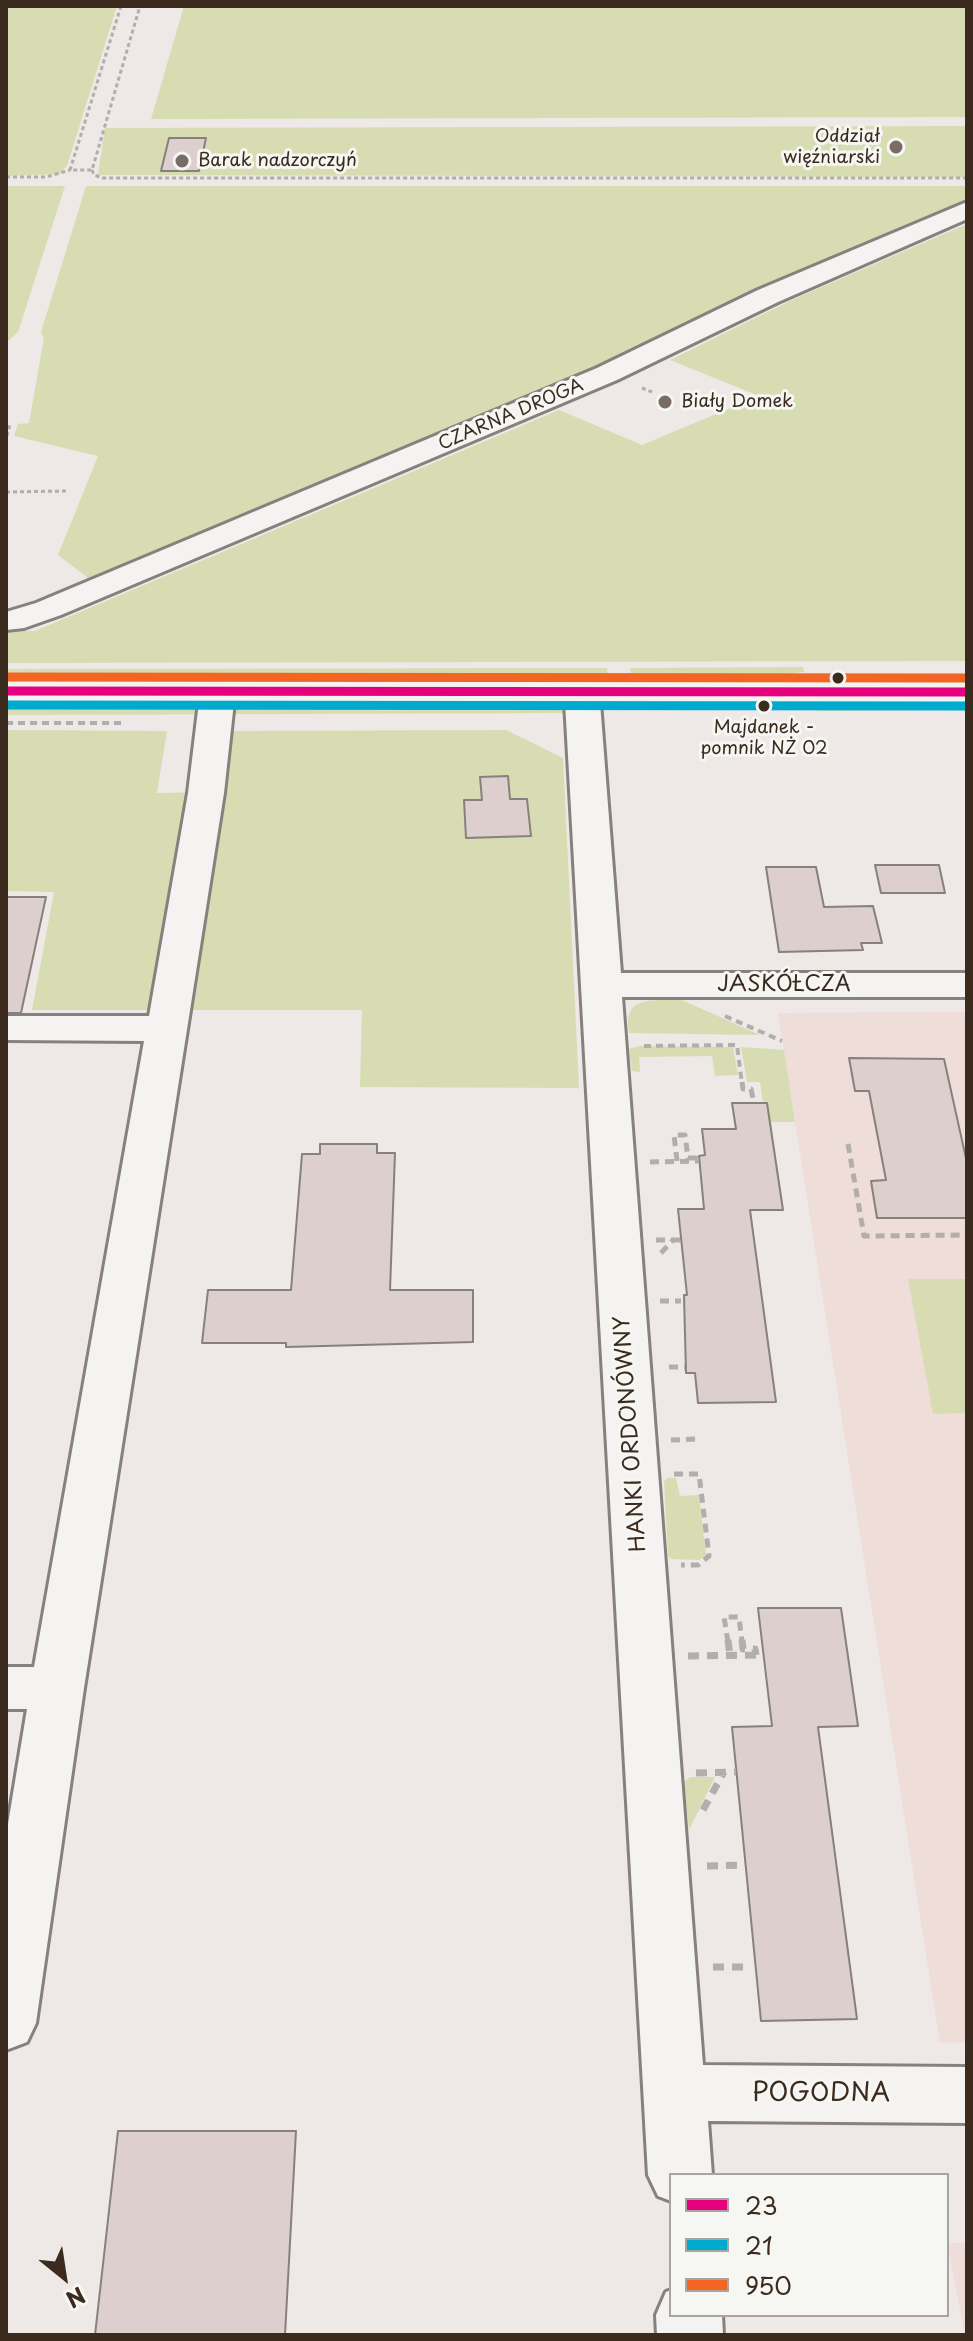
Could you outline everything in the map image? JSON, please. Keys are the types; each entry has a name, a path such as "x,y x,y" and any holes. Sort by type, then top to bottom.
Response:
{"street":[{"name":"CZARNA DROGA","path":"32,614 607,374 768,296 967,210"},
{"path":"6,691 967,692"},
{"path":"6,2023 31,1688 106,1408 206,793 218,692"},
{"name":"HANKI ORDONÓWNY","path":"582,693 680,2173"},
{"name":"JASKÓŁCZA","path":"601,985 967,985"},
{"path":"6,1028 167,1029"},
{"name":"POGODNA","path":"675,2093 967,2095"}],"path":[{"path":"78,177 121,6"},
{"path":"78,177 140,6"},
{"path":"6,177 967,178"},
{"path":"7,436 10,424"},
{"path":"6,492 68,491"},
{"path":"641,1046 737,1045 743,1089 751,1089 754,1103"},
{"path":"648,1162 698,1161 688,1158 685,1135 674,1135 677,1161"},
{"path":"848,1144 864,1236 967,1235"},
{"path":"671,1474 699,1474 709,1556 698,1565 676,1565"},
{"path":"685,1656 730,1656 760,1655 755,1649 743,1649 739,1617 724,1617 730,1656"},
{"path":"694,1773 736,1772"},
{"path":"701,1867 745,1865"},
{"path":"706,1967 747,1967"}],"shaded area":[{"path":"967,1012 967,2042 940,2043 778,1013"},
{"path":"949,2243 967,2243 965,2335 949,2253"}],"green space":[{"path":"6,6 117,6 67,166 59,174 6,176"},
{"path":"184,6 967,6 967,117 151,119"},
{"path":"967,126 967,177 98,175 105,128"},
{"path":"6,186 65,186 18,332 6,343"},
{"path":"86,186 967,186 967,203 756,291 717,314 92,581 58,555 98,456 14,436 18,424 29,423 44,338 41,332"},
{"path":"967,224 967,661 6,663 6,630 35,631 559,410 642,445 759,396 670,360 794,299"},
{"path":"803,667 804,672 747,678 632,678 630,668"},
{"path":"607,668 608,678 6,679 6,669"},
{"path":"555,703 567,709 568,713 6,715 6,704"},
{"path":"878,703 947,703 955,710 814,711"},
{"path":"6,730 167,731 157,793 219,792 226,731 506,730 563,758 579,1088 360,1087 362,1010 32,1010 54,892 6,891"},
{"path":"682,1000 760,1035 629,1033 628,1020 635,1006 642,1002"},
{"path":"639,1046 733,1047 738,1075 715,1076 712,1056 639,1057 640,1072 632,1071 629,1049"},
{"path":"741,1047 784,1050 795,1122 770,1122 760,1082 747,1082"},
{"path":"908,1279 967,1279 967,1413 933,1414"},
{"path":"676,1478 680,1496 699,1495 706,1555 699,1560 671,1559 668,1556 664,1481"},
{"path":"690,1777 715,1777 689,1830 684,1782"}],"building":[{"path":"169,138 206,138 199,171 161,171"},
{"path":"508,776 510,799 527,799 531,836 466,838 464,800 482,800 480,777"},
{"path":"875,865 939,865 945,893 881,893"},
{"path":"766,867 816,867 824,907 873,906 882,943 861,943 863,950 779,952"},
{"path":"6,897 46,897 21,1013 6,1013"},
{"path":"849,1058 944,1059 967,1163 967,1218 877,1218 871,1181 886,1180 869,1091 855,1091"},
{"path":"732,1103 767,1103 783,1210 750,1210 776,1402 698,1403 695,1373 686,1373 684,1295 687,1295 678,1209 704,1209 699,1156 705,1155 702,1129 736,1129"},
{"path":"320,1144 377,1144 377,1153 395,1153 390,1290 473,1290 473,1342 286,1347 286,1343 202,1343 208,1290 291,1290 302,1154 320,1154"},
{"path":"758,1608 841,1608 858,1726 818,1727 857,2019 761,2021 732,1727 772,1726"},
{"path":"118,2131 296,2131 285,2335 95,2335"}],"transit line":[{"name":"950","path":"6,677 967,678"},
{"name":"23","path":"6,691 967,692"},
{"name":"21","path":"6,705 967,706"}],"place":[{"name":"Oddział więźniarski","path":"896,147"},
{"name":"Barak nadzorczyń","path":"182,161"},
{"name":"Biały Domek","path":"665,402"},
{"name":"Majdanek - pomnik NŻ 02","path":"764,706"}]}
